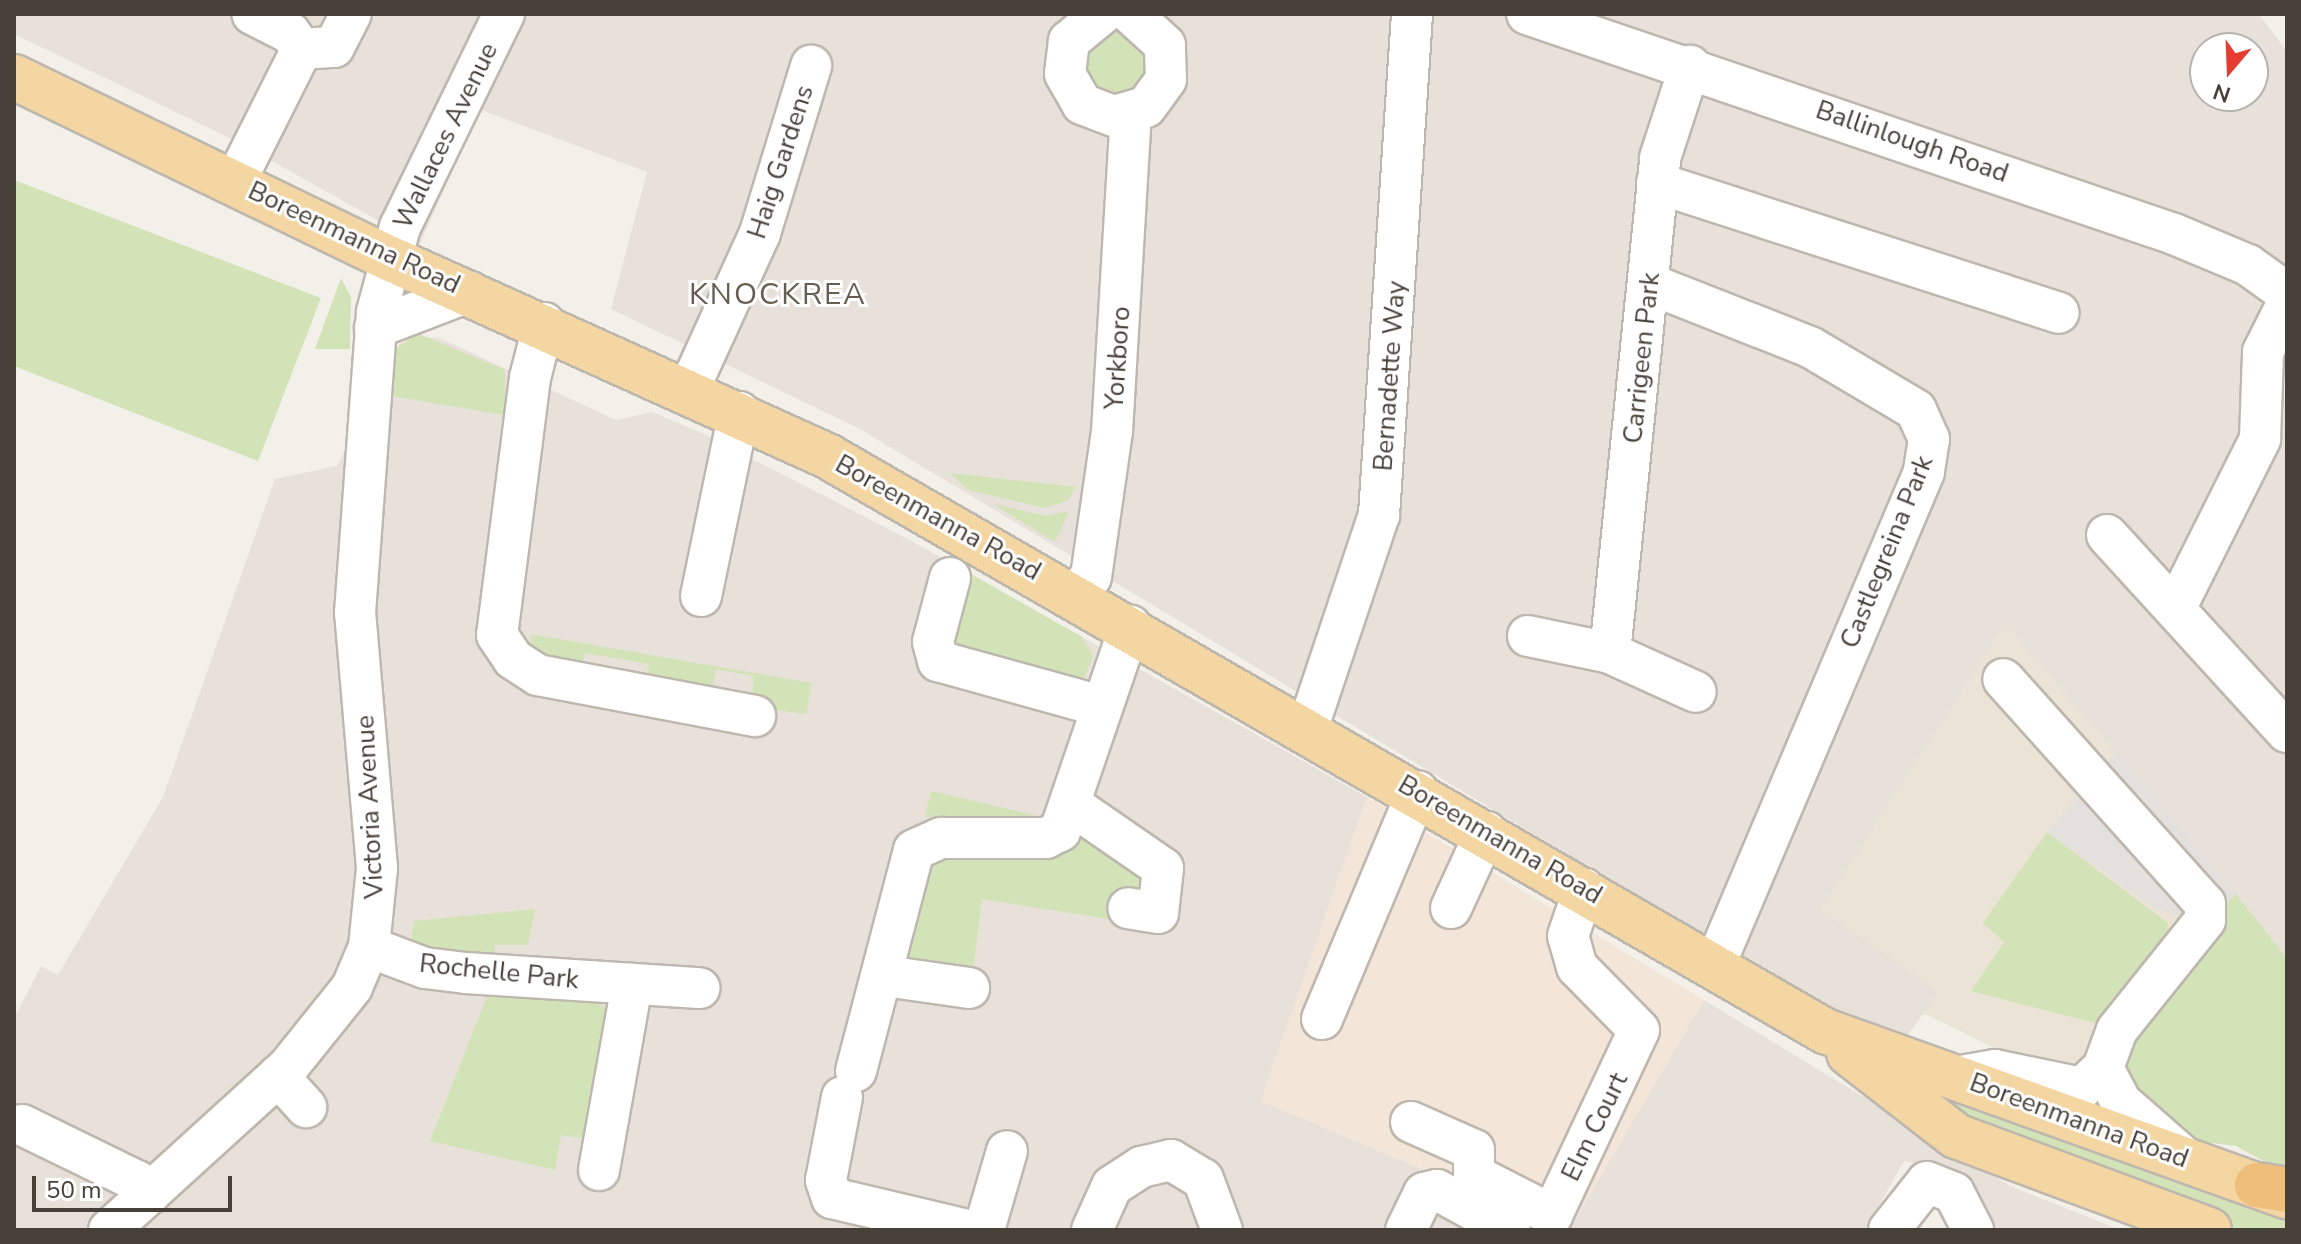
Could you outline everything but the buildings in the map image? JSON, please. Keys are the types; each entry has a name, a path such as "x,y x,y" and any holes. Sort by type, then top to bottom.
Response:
{"main road":[{"name":"Boreenmanna Road","path":"16,83 235,182 391,259 544,323 739,412 1075,594 1418,791 1825,1031 1936,1125 1980,1146 2209,1230"},
{"name":"Boreenmanna Road","path":"1825,1031 2277,1190"}],"street":[{"path":"252,14 290,33 302,49"},
{"path":"302,49 334,47 351,14"},
{"name":"Wallaces Avenue","path":"391,259 504,14"},
{"path":"1102,14 1069,41 1065,74 1082,104 1114,116 1131,114 1159,95 1169,62 1157,30 1131,14"},
{"name":"Bernadette Way","path":"1308,727 1379,515 1412,14"},
{"name":"Ballinlough Road","path":"1527,14 1690,66 2174,234 2248,265 2287,293"},
{"path":"235,182 302,49"},
{"name":"Haig Gardens","path":"689,389 760,233 811,66"},
{"name":"Carrigeen Park","path":"1610,653 1650,284 1657,183 1690,66"},
{"name":"Yorkboro","path":"1075,594 1092,572 1112,432 1131,114"},
{"path":"1657,183 2059,313"},
{"name":"Victoria Avenue","path":"110,1230 278,1076 352,987 369,947 377,857 355,613 375,328 391,259"},
{"name":"Castlegreina Park","path":"1650,284 1810,347 1916,410 1929,439 1924,472 1714,967"},
{"path":"375,328 469,292"},
{"path":"2177,605 2273,447 2263,352 2287,304"},
{"path":"544,323 530,378 497,635 513,659 538,675 755,716"},
{"path":"701,596 739,412"},
{"path":"2107,535 2177,605 2287,732"},
{"path":"950,578 933,642 938,661 1100,706"},
{"path":"967,1230 832,1198 826,1180 849,1084 885,976 899,886 914,850 941,838 1046,838 1065,825 1100,706 1130,626"},
{"path":"1528,636 1610,653 1696,692"},
{"path":"1955,1077 1995,1070 2082,1088 2103,1068 2117,1030 2195,936 2205,904 2003,679"},
{"path":"1322,1019 1418,791"},
{"path":"1073,806 1163,868 1158,913 1128,908"},
{"path":"1451,908 1486,832"},
{"name":"Elm Court","path":"1411,1122 1474,1150 1474,1175 1552,1215 1639,1030 1577,967 1568,936 1584,889"},
{"name":"Rochelle Park","path":"369,947 434,970 700,988"},
{"path":"885,976 969,988"},
{"path":"599,1170 632,984"},
{"path":"2103,1068 2121,1102 2187,1160"},
{"path":"278,1076 306,1107"},
{"path":"22,1125 137,1181 149,1194"},
{"path":"1889,1230 1980,1146"},
{"path":"984,1230 1007,1151"},
{"path":"1098,1214 1141,1167 1171,1160 1203,1179 1222,1230"},
{"path":"1936,1185 1973,1230"},
{"path":"1406,1230 1424,1193 1437,1190 1510,1230"}],"shaded area":[{"path":"14,14 2259,14 2287,52 2287,958 2006,624 1821,909 1940,991 1899,1047 1883,1044 860,429 611,309 647,172 479,109 420,244 238,142 14,34"},
{"path":"437,337 616,420 652,412 704,434 908,539 1367,797 1261,1101 1567,1230 14,1230 14,1019 41,966 58,975 163,797 275,479 337,466 400,343"},
{"path":"2006,624 2235,893 2126,1038 2135,1120 2028,1081 2033,1067 1923,1013 1939,991 1820,910"},
{"path":"2117,752 2235,893 2210,925 2156,909 2047,832"},
{"path":"1367,797 1704,1000 1569,1230 1261,1101"},
{"path":"1704,1000 2010,1186 2121,1230 1986,1230 1935,1168 1904,1161 1865,1230 1569,1230"}],"green space":[{"path":"1115,29 1144,46 1149,69 1139,89 1118,99 1096,93 1077,54"},
{"path":"14,180 321,298 258,461 14,366"},
{"path":"341,278 351,297 350,349 315,349"},
{"path":"417,333 505,370 505,415 385,395 394,350"},
{"path":"950,473 1076,487 1067,501 1045,508 968,490"},
{"path":"993,504 1046,516 1069,511 1055,542"},
{"path":"971,574 1082,637 1093,656 1083,680 1076,685 952,646"},
{"path":"531,634 812,683 806,714 769,709 753,694 753,676 716,669 712,688 646,683 649,664 585,653 581,671 531,651"},
{"path":"931,791 1038,816 925,817"},
{"path":"1077,832 1155,880 1121,921 982,899 973,970 901,961 932,859"},
{"path":"2047,832 2168,923 2167,938 2099,1024 1971,991 2004,942 1983,923"},
{"path":"2235,893 2287,958 2287,1174 2236,1146 2188,1140 2125,1084 2125,1039"},
{"path":"535,909 528,945 495,945 494,959 442,954 411,939 414,921"},
{"path":"488,994 592,1000 611,1012 591,1140 561,1135 555,1170 430,1141"},
{"path":"1934,1090 2287,1215 2287,1230 2240,1230 1985,1135 1928,1097"}],"district":[{"name":"KNOCKREA","path":"778,295"}]}
